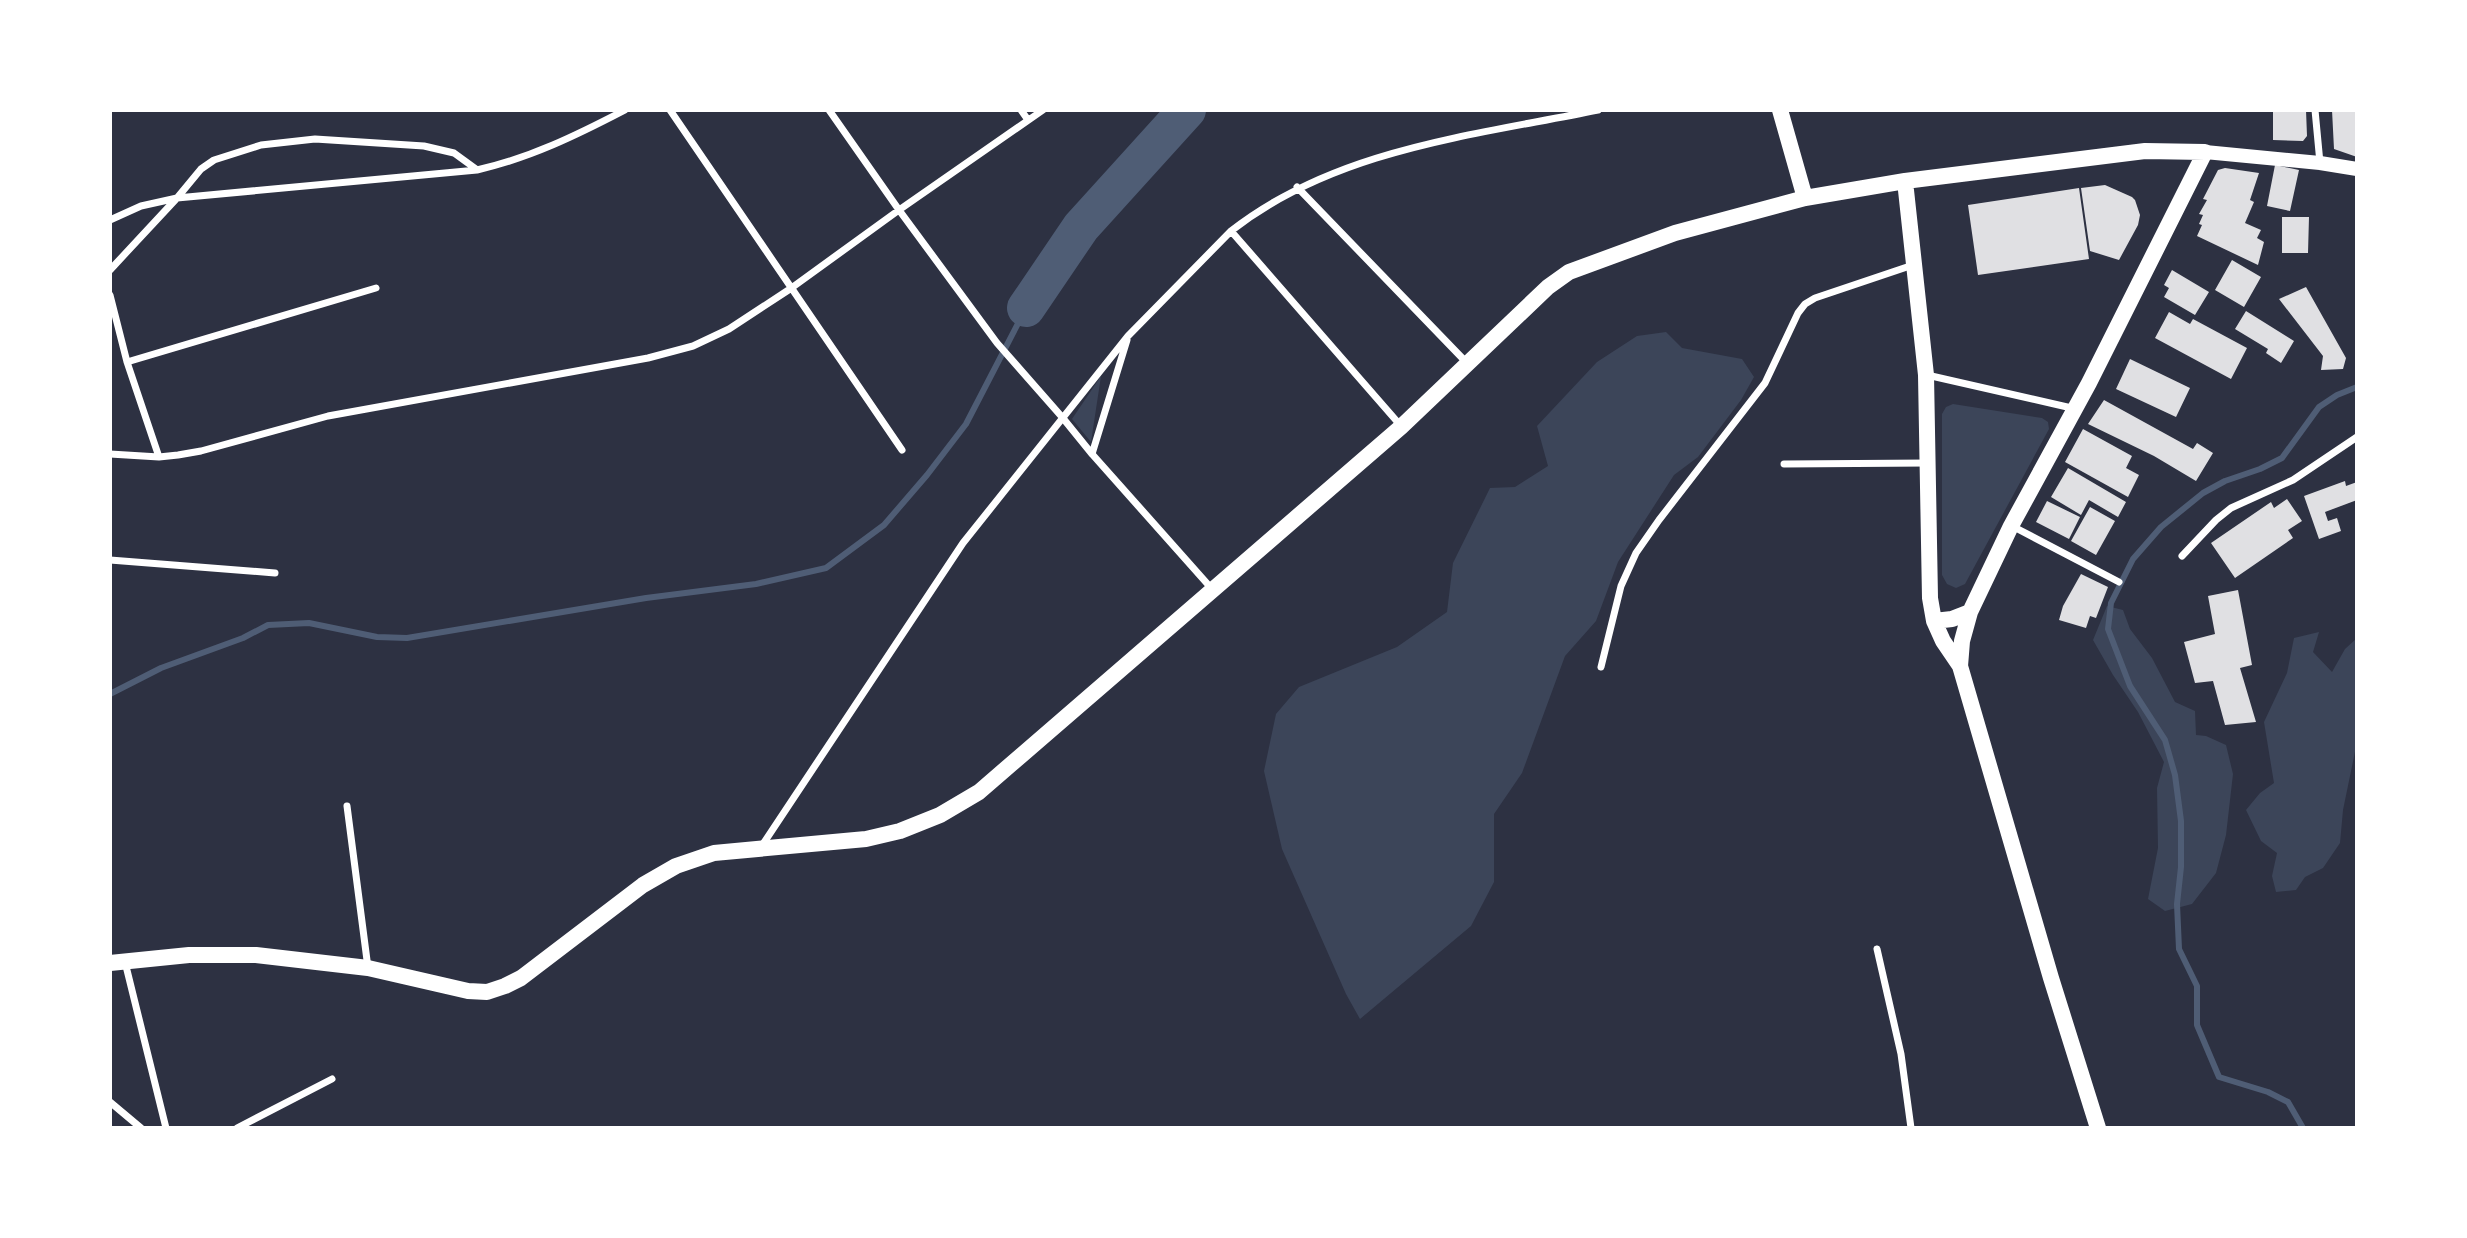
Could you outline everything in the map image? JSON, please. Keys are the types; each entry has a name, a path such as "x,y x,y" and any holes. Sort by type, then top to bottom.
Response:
{"main road":[{"path":"1780,110 1805,198"},
{"path":"117,962 189,955 256,955 368,968 468,991 487,992 522,978 643,885 676,866 714,853 761,847 827,845 866,839 900,831 940,815 979,792 1401,427 1548,287 1569,272 1675,233 1805,198 1905,181 2145,151 2205,152 2357,169"},
{"path":"1960,666 1962,640 1970,612 2011,526 2076,409 2205,152"},
{"path":"1905,181 1926,375 1930,598 1934,621 1943,641 1960,666 2051,978 2098,1128"},
{"path":"1934,621 1952,619 1970,612"}],"street":[{"path":"110,219 141,206 177,198 477,170 554,146 625,110"},
{"path":"670,110 902,450"},
{"path":"830,110 899,210 997,343 1062,416 1091,454 1212,589"},
{"path":"1021,110 1028,120"},
{"path":"110,454 159,457 201,451 342,413 648,358 693,346 729,329 790,289 1043,110"},
{"path":"761,847 962,543 1128,336 1231,231 1248,217 1297,187 1359,162 1400,150 1598,110"},
{"path":"2315,110 2320,163"},
{"path":"110,270 201,169 214,160 261,145 315,139 441,148 454,153 477,170"},
{"path":"1297,187 1468,363"},
{"path":"1231,231 1401,427"},
{"path":"1601,667 1621,586 1636,554 1659,520 1765,383 1797,313 1815,298 1914,264"},
{"path":"127,362 376,288"},
{"path":"110,295 127,362 159,457"},
{"path":"1091,454 1128,336"},
{"path":"1926,375 2076,409"},
{"path":"2182,556 2231,508 2293,480 2357,437"},
{"path":"1784,464 1928,463"},
{"path":"2011,526 2119,582"},
{"path":"110,560 275,573"},
{"path":"347,806 368,968"},
{"path":"1877,949 1902,1054 1910,1128"},
{"path":"117,962 166,1128"},
{"path":"237,1128 332,1079"},
{"path":"110,1102 141,1128"}],"shaded area":[{"path":"1666,332 1682,348 1742,359 1754,377 1741,400 1698,457 1674,475 1618,562 1596,621 1565,656 1522,773 1494,814 1494,882 1471,926 1360,1019 1346,994 1282,849 1264,771 1276,714 1299,687 1397,647 1447,612 1453,563 1490,488 1515,487 1548,466 1537,426 1597,362 1637,336"},
{"path":"1101,376 1091,442 1072,419"},
{"path":"1953,404 2042,418 2048,422 2049,429 1965,584 1956,588 1947,584 1942,575 1942,414 1946,407"},
{"path":"2107,606 2123,610 2130,629 2152,658 2175,702 2195,711 2196,735 2206,736 2226,745 2233,774 2226,835 2216,873 2192,904 2165,911 2148,899 2158,848 2157,788 2164,762 2138,712 2093,640"},
{"path":"2319,632 2313,652 2332,672 2345,649 2357,638 2357,742 2343,810 2340,843 2323,868 2305,877 2296,890 2276,892 2272,876 2277,853 2261,841 2246,810 2260,793 2274,783 2264,722 2287,673 2294,638"}],"building":[{"path":"2273,110 2306,110 2307,136 2303,141 2273,140"},
{"path":"2332,110 2357,110 2357,157 2334,149"},
{"path":"2275,165 2299,170 2290,211 2267,206"},
{"path":"2225,168 2259,173 2250,200 2254,202 2245,223 2261,230 2257,238 2264,242 2258,265 2197,236 2203,215 2199,214 2207,200 2203,199 2218,170"},
{"path":"2105,185 2132,197 2140,215 2138,225 2119,260 2090,251 2081,188"},
{"path":"2079,188 2089,259 1978,275 1968,205"},
{"path":"2282,217 2309,217 2308,253 2282,253"},
{"path":"2232,260 2261,277 2244,307 2215,290"},
{"path":"2172,270 2209,292 2195,315 2164,297 2169,288 2164,285"},
{"path":"2306,287 2346,358 2343,369 2321,370 2323,356 2279,299"},
{"path":"2246,311 2294,341 2281,363 2266,353 2268,349 2235,329"},
{"path":"2169,312 2190,324 2193,319 2247,348 2231,379 2155,338"},
{"path":"2130,359 2190,388 2176,417 2116,389"},
{"path":"2104,400 2193,449 2197,443 2213,453 2196,481 2154,456 2088,424"},
{"path":"2083,429 2132,456 2126,468 2139,475 2128,497 2065,462"},
{"path":"2068,468 2126,502 2118,517 2089,500 2081,515 2051,497"},
{"path":"2345,481 2346,486 2357,482 2357,500 2325,512 2328,521 2337,518 2341,531 2319,539 2304,496"},
{"path":"2287,499 2302,521 2288,530 2293,538 2235,578 2211,543 2271,502 2274,508"},
{"path":"2047,501 2080,517 2069,539 2036,522"},
{"path":"2090,507 2115,521 2096,555 2071,541"},
{"path":"2081,574 2108,587 2096,618 2090,616 2086,628 2059,620 2063,606"},
{"path":"2238,590 2252,665 2240,668 2256,722 2225,725 2213,681 2195,683 2184,642 2215,634 2208,596"}],"waterway":[{"path":"1026,308 1081,227 1187,110"},
{"path":"110,694 161,668 243,638 268,625 309,623 377,637 407,638 646,598 756,584 826,568 884,525 927,475 966,424 1026,308"},
{"path":"2303,1128 2288,1102 2268,1092 2219,1077 2197,1025 2197,986 2179,949 2177,904 2181,867 2181,821 2175,775 2165,740 2130,686 2108,629 2111,603 2133,559 2161,527 2203,493 2282,458 2319,407 2337,395 2357,387"}]}
